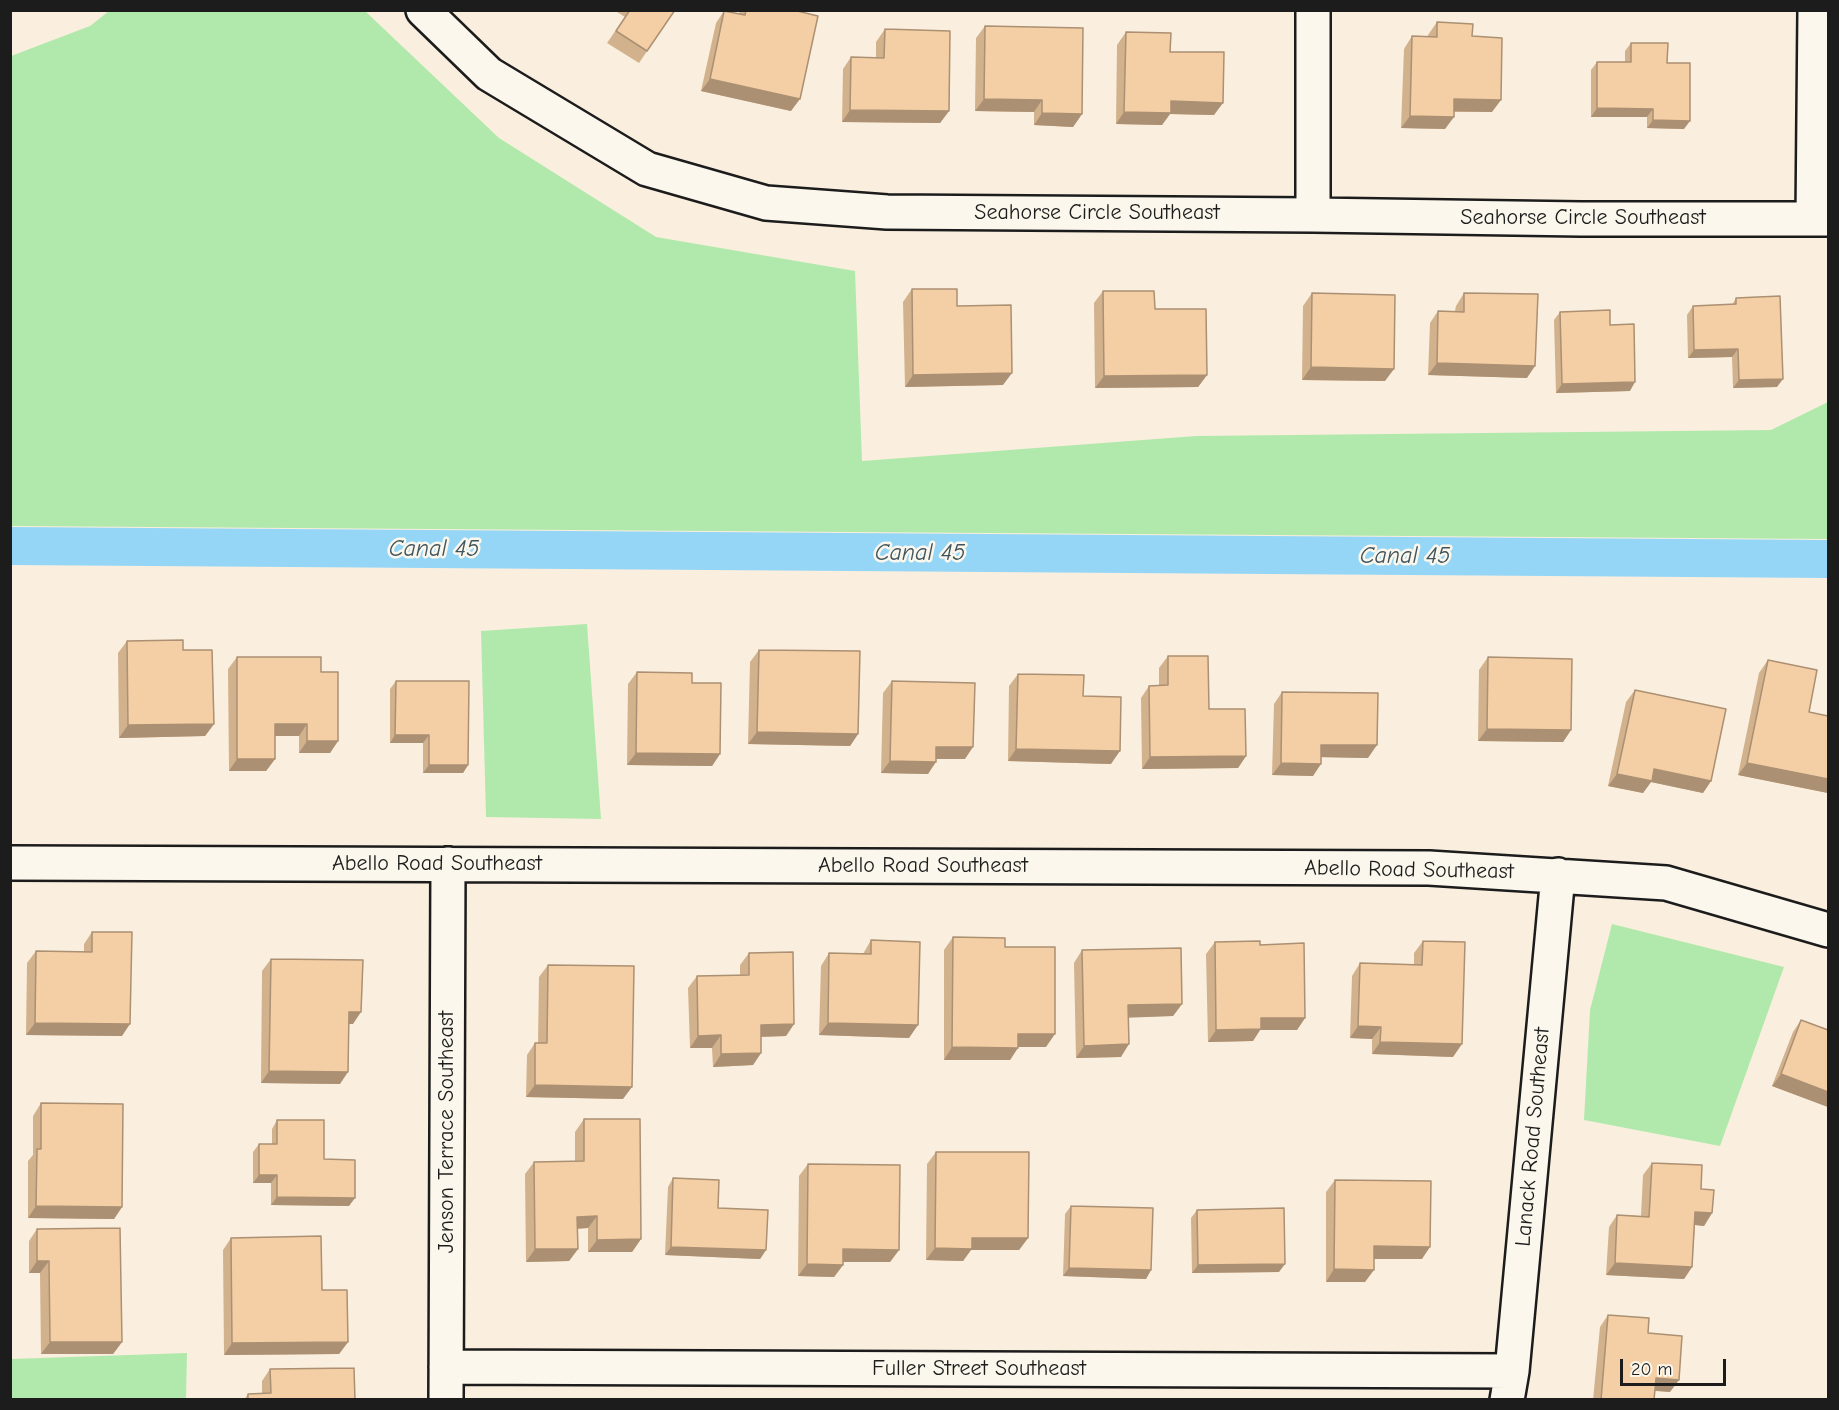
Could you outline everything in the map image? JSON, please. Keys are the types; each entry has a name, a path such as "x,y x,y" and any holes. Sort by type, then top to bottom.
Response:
{"street":[{"name":"Seahorse Circle Southeast","path":"423,10 489,74 647,169 766,203 887,212 1821,219"},
{"path":"1313,10 1313,215"},
{"path":"1815,10 1821,219"},
{"name":"Abello Road Southeast","path":"10,863 1429,868 1666,883 1828,930"},
{"name":"Jenson Terrace Southeast","path":"446,1400 448,864"},
{"name":"Lanack Road Southeast","path":"1510,1385 1558,875"},
{"name":"Fuller Street Southeast","path":"446,1367 1510,1385"}],"green space":[{"path":"109,11 365,11 499,138 656,237 855,271 862,461 1196,436 1771,430 1828,402 1828,539 11,526 11,56 90,26"},
{"path":"587,624 601,819 486,817 481,631"},
{"path":"1612,924 1784,967 1720,1146 1584,1120 1590,1010"},
{"path":"187,1353 186,1399 11,1399 11,1359"}],"building":[{"path":"630,10 675,10 647,51 616,31"},
{"path":"746,10 793,10 818,16 800,99 710,79 724,11 745,15"},
{"path":"1437,22 1473,24 1472,36 1502,38 1501,100 1454,99 1454,117 1410,116 1412,36 1437,37"},
{"path":"985,26 1083,28 1082,114 1042,113 1042,100 984,99"},
{"path":"885,29 950,31 949,111 850,110 851,57 884,58"},
{"path":"1126,32 1171,33 1170,52 1224,52 1223,103 1171,101 1171,113 1124,112"},
{"path":"1631,43 1668,43 1667,63 1690,63 1690,121 1653,120 1653,109 1597,108 1597,62 1631,62"},
{"path":"912,289 957,289 957,306 1011,305 1012,373 913,375"},
{"path":"1103,291 1154,291 1155,309 1206,309 1207,375 1104,376"},
{"path":"1312,293 1395,295 1394,369 1311,367"},
{"path":"1464,293 1538,294 1535,366 1437,363 1438,311 1464,312"},
{"path":"1780,296 1783,379 1739,380 1738,349 1694,350 1693,306 1736,304 1736,298"},
{"path":"1610,310 1610,325 1634,324 1635,382 1562,384 1560,312"},
{"path":"183,640 183,650 212,650 214,724 128,725 127,641"},
{"path":"759,650 860,651 858,734 757,732"},
{"path":"1168,656 1208,656 1209,709 1245,709 1246,756 1150,757 1149,686 1168,685"},
{"path":"237,657 321,657 321,672 338,672 338,741 307,741 307,724 275,724 275,759 237,759"},
{"path":"1488,657 1572,659 1571,730 1487,729"},
{"path":"1768,660 1817,670 1809,712 1828,716 1828,779 1747,763"},
{"path":"637,672 692,673 692,683 721,683 720,754 636,753"},
{"path":"1018,674 1084,675 1083,696 1121,697 1120,751 1016,749"},
{"path":"396,681 469,681 468,765 429,765 429,735 395,735"},
{"path":"892,681 975,683 973,747 936,747 936,762 890,761"},
{"path":"1635,690 1726,709 1711,781 1654,769 1652,781 1617,774"},
{"path":"1282,692 1378,693 1377,745 1321,745 1321,764 1281,763"},
{"path":"92,932 132,932 130,1024 35,1023 36,951 92,952"},
{"path":"953,937 1005,938 1005,947 1055,947 1055,1034 1018,1034 1018,1048 952,1047"},
{"path":"871,940 920,942 918,1025 828,1023 829,953 871,954"},
{"path":"1260,941 1260,945 1304,943 1305,1018 1261,1018 1261,1029 1216,1030 1215,942"},
{"path":"1423,941 1465,942 1462,1044 1380,1042 1381,1027 1358,1026 1360,963 1422,965"},
{"path":"1181,948 1182,1004 1128,1005 1129,1044 1084,1046 1082,950"},
{"path":"793,952 794,1024 761,1025 761,1053 721,1054 721,1035 698,1036 697,976 749,975 749,953"},
{"path":"271,959 363,960 361,1012 349,1012 348,1072 269,1071"},
{"path":"548,965 634,966 632,1087 535,1085 535,1043 547,1043"},
{"path":"1801,1020 1828,1030 1828,1092 1781,1074"},
{"path":"41,1103 123,1104 122,1207 36,1206 37,1149 41,1149"},
{"path":"584,1119 640,1119 641,1239 597,1240 597,1216 577,1217 578,1249 535,1249 534,1162 584,1161"},
{"path":"277,1120 324,1120 324,1159 355,1160 355,1198 277,1197 277,1175 259,1175 259,1144 277,1144"},
{"path":"936,1152 1029,1152 1028,1238 972,1238 972,1249 935,1248"},
{"path":"1652,1163 1702,1165 1701,1189 1714,1190 1712,1213 1695,1212 1692,1267 1615,1263 1617,1215 1649,1217"},
{"path":"808,1164 900,1165 899,1250 843,1249 843,1265 807,1264"},
{"path":"673,1178 719,1180 718,1208 768,1210 766,1250 671,1247"},
{"path":"1335,1180 1431,1181 1430,1247 1374,1246 1374,1270 1334,1269"},
{"path":"1071,1206 1153,1208 1151,1270 1069,1268"},
{"path":"1284,1208 1285,1264 1198,1265 1197,1210"},
{"path":"120,1228 122,1342 50,1342 49,1261 37,1261 37,1229"},
{"path":"321,1236 322,1290 347,1290 348,1342 232,1343 231,1238"},
{"path":"1608,1315 1649,1318 1648,1333 1682,1336 1679,1380 1656,1378 1654,1400 1601,1400"},
{"path":"354,1368 355,1400 248,1400 248,1394 271,1393 270,1369"}],"waterway":[{"name":"Canal 45","path":"10,546 1828,559"}]}
